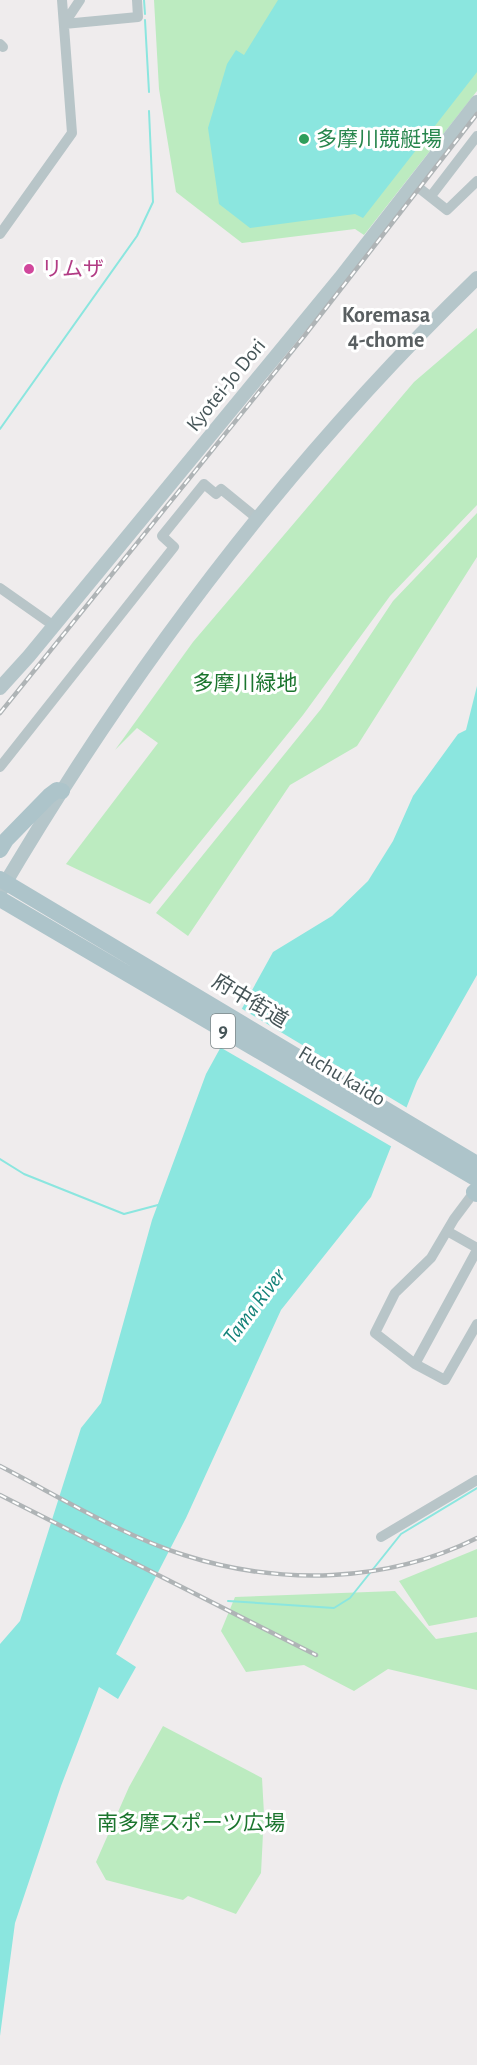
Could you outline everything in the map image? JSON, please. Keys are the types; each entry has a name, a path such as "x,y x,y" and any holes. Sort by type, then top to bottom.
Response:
{"main road":[{"path":"0,850 6,840 49,796 57,790 62,791"},
{"name":"Fuchu kaido","path":"5,891 441,1151 466,1163 476,1187"}],"street":[{"path":"0,234 72,133 62,0"},
{"path":"64,24 80,0"},
{"path":"64,24 138,17 137,0"},
{"name":"Kyotei-Jo Dori","path":"0,688 54,626 318,306 477,102"},
{"path":"431,196 477,136"},
{"path":"414,184 447,210 477,181"},
{"path":"5,891 62,791 120,703 258,519 409,347 477,278"},
{"path":"0,767 174,547 162,536 204,484 216,494 221,489 258,519"},
{"path":"0,588 54,626"},
{"path":"476,1187 431,1258 396,1293 375,1333 415,1364 445,1380 477,1324"},
{"path":"415,1364 477,1249 447,1231"},
{"path":"381,1537 477,1480"}],"green space":[{"name":"多摩川競艇場","path":"154,0 477,0 477,91 364,235 355,229 242,243 176,192 159,89"},
{"name":"多摩川緑地","path":"477,328 477,505 390,596 303,715 150,904 66,864 158,743 137,728 115,750 193,642 414,382"},
{"path":"477,513 477,557 357,746 290,785 188,936 156,913 321,709 393,601"},
{"path":"477,1549 477,1617 429,1626 399,1581"},
{"path":"395,1591 436,1639 477,1632 477,1690 388,1669 354,1691 304,1665 246,1672 221,1631 235,1597"},
{"name":"南多摩スポーツ広場","path":"163,1726 262,1778 264,1814 261,1873 236,1914 188,1896 183,1900 106,1880 96,1862 129,1787"}],"water":[{"name":"多摩川競艇場","path":"278,0 477,0 477,72 363,218 355,214 250,228 219,204 208,128 227,64 236,50 244,55"},
{"name":"Tama River","path":"477,686 477,975 417,1081 371,1197 281,1310 186,1518 116,1654 136,1667 118,1699 99,1687 61,1786 15,1923 0,2036 0,1644 20,1621 81,1428 101,1403 152,1220 206,1074 273,952 332,916 368,881 393,841 413,796 458,734 466,730"}],"pier":[{"path":"239,1007 409,1109 402,1126 230,1024"},
{"path":"228,1027 400,1130 394,1148 218,1046"}],"waterway":[{"path":"144,0 145,14"},
{"path":"145,20 149,92"},
{"path":"0,429 137,236 153,202 149,111"},
{"path":"0,1159 24,1174 124,1214 158,1205"},
{"path":"228,1601 334,1608 350,1598 401,1534 477,1488"}],"railway":[{"path":"0,713 305,335 477,114"},
{"path":"0,1466 91,1515 161,1547 220,1565 258,1572 333,1575 370,1571 407,1564 443,1553 477,1538"},
{"path":"0,1495 316,1655"}],"place":[{"name":"多摩川競艇場","path":"304,139"},
{"name":"リムザ","path":"29,269"}],"district":[{"name":"Koremasa 4-chome","path":"386,328"}]}
